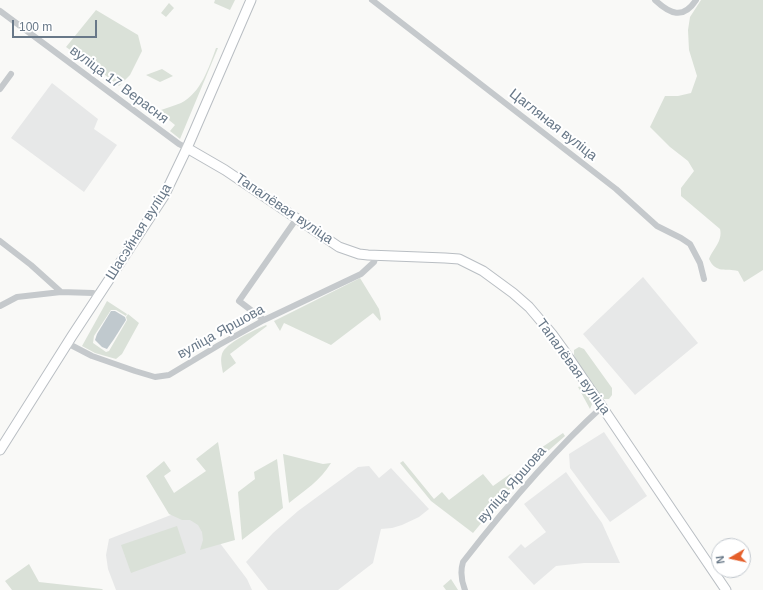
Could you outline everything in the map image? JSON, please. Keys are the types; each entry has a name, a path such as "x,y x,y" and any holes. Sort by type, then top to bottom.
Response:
{"main road":[{"name":"Шасэйная вуліца","path":"0,450 67,343 161,200 187,148 251,0"},
{"name":"Тапалёвая вуліца","path":"187,148 224,170 340,247 359,254 376,256 459,259 483,271 512,293 542,321 552,334 603,406 726,590"}],"street":[{"name":"Цагляная вуліца","path":"372,0 616,188 657,226 690,244 700,263 704,279"},
{"path":"654,0 669,11 677,13 688,11 696,0"},
{"name":"вуліца 17 Верасня","path":"0,11 127,106 179,144 187,148"},
{"path":"0,88 11,74"},
{"path":"264,320 239,301 297,218"},
{"path":"0,241 31,265 61,292"},
{"name":"вуліца Яршова","path":"67,343 92,356 155,377 163,377 169,375 218,345 264,320 361,274 374,262 376,256"},
{"path":"0,306 17,297 61,292 88,292 99,296"},
{"name":"вуліца Яршова","path":"465,590 460,571 463,562 530,480 585,422 603,406"}],"shaded area":[{"path":"215,0 235,0 230,10 214,3"},
{"path":"701,0 763,0 763,270 744,282 738,271 718,269 712,264 709,259 719,241 721,233 720,229 681,196 681,188 694,171 688,161 670,147 650,127 665,96 678,96 691,93 697,76 689,50 688,30 690,17"},
{"path":"169,3 174,8 166,17 161,13"},
{"path":"96,10 138,35 142,51 130,75 119,86 81,56 82,54 73,52 66,47"},
{"path":"216,48 218,48 180,139 170,131 175,125 158,111 181,103 194,93 203,79"},
{"path":"162,69 173,76 160,82 146,75"},
{"path":"52,83 98,119 94,129 117,145 84,192 11,138"},
{"path":"643,277 698,343 635,395 583,334"},
{"path":"360,278 379,309 380,321 373,313 331,345 284,323 280,331 274,321"},
{"path":"107,301 127,314 126,316 116,310 111,310 94,336 93,343 106,352 109,351 127,320 126,317 128,314 139,323 122,354 116,359 95,353 82,346"},
{"path":"111,311 115,311 125,317 126,320 107,349 102,347 95,340"},
{"path":"266,325 267,326 230,354 236,363 223,373 221,359 224,350 234,341"},
{"path":"579,347 584,349 612,388 612,395 609,399 604,399 600,395 576,361 574,350"},
{"path":"582,386 592,404 590,409 578,387"},
{"path":"604,432 647,496 610,522 570,468 569,454"},
{"path":"563,433 565,436 547,452 542,454 538,450"},
{"path":"218,442 235,540 200,550 203,540 202,532 198,525 190,520 182,520 169,514 146,476 164,461 171,471 164,476 174,493 206,471 196,459"},
{"path":"283,454 323,464 331,463 317,480 289,503"},
{"path":"277,459 283,508 242,540 238,492 255,479 254,472"},
{"path":"403,461 434,499 442,492 449,500 483,474 493,486 510,474 518,479 473,533 431,501 400,463"},
{"path":"369,466 379,478 391,468 429,509 419,517 402,525 381,529 373,563 338,590 268,590 246,562 273,533 298,511 358,467"},
{"path":"566,472 602,523 620,563 584,563 556,566 534,585 508,557 521,544 525,548 546,532 524,504"},
{"path":"176,513 201,518 247,579 252,590 116,590 108,569 106,555 109,539"},
{"path":"177,526 186,553 131,573 121,545"},
{"path":"29,564 39,582 103,590 12,590 5,581"},
{"path":"451,579 458,590 446,590 443,586"}]}
